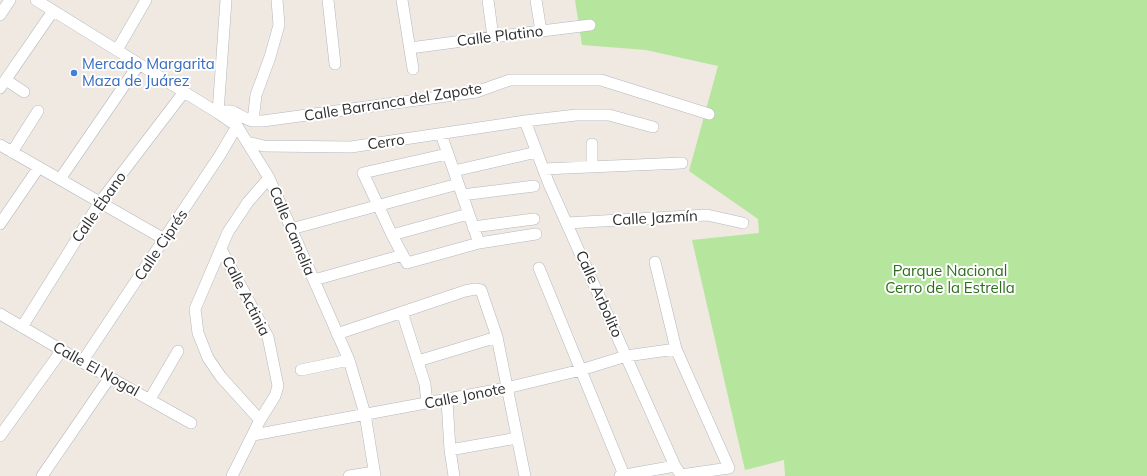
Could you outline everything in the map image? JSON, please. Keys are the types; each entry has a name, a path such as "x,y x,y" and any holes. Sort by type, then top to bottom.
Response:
{"street":[{"path":"0,15 10,0"},
{"name":"Calle Camelia","path":"36,0 237,126 270,178 349,360 365,414 374,474"},
{"path":"117,50 146,0"},
{"path":"226,0 218,113 226,110 233,111 253,121 256,95 270,57 279,25 277,0"},
{"path":"328,0 335,64"},
{"path":"402,0 413,69"},
{"path":"488,0 493,37"},
{"path":"536,0 540,31"},
{"path":"24,92 3,84 54,11"},
{"name":"Calle Platino","path":"410,48 590,25"},
{"path":"60,179 139,64"},
{"name":"Calle Barranca del Zapote","path":"253,121 263,121 476,92 510,80 601,80 709,114"},
{"name":"Calle Ébano","path":"22,327 100,202 184,92"},
{"path":"12,152 38,111"},
{"name":"Cerro","path":"247,142 264,146 351,147 525,121 576,115 609,115 653,126"},
{"name":"Calle Arbolito","path":"525,121 543,170 675,466"},
{"name":"Calle Ciprés","path":"82,362 220,155 237,126"},
{"path":"441,134 479,243"},
{"path":"592,144 592,166"},
{"path":"0,145 164,239"},
{"path":"454,171 537,152"},
{"path":"448,154 363,173 407,263 479,243 536,234"},
{"path":"543,170 592,166 682,163"},
{"path":"0,224 38,167"},
{"path":"260,420 220,377 208,358 198,333 195,309 228,232 248,202 270,178"},
{"path":"291,229 458,184"},
{"path":"462,195 534,186"},
{"path":"392,235 468,214"},
{"name":"Calle Jazmín","path":"567,223 707,215 743,223"},
{"path":"473,227 534,219"},
{"name":"Calle Actinia","path":"221,249 268,337 278,386 275,396 260,420 232,476"},
{"path":"314,280 403,255"},
{"path":"539,268 581,370 622,476 675,466 681,475 729,468 676,349 655,262"},
{"path":"337,334 465,291 476,289 481,290 497,337 525,476"},
{"path":"402,312 425,384 427,403"},
{"name":"Calle El Nogal","path":"0,314 191,423"},
{"path":"418,361 497,337"},
{"name":"Calle Jonote","path":"253,435 507,388 581,370 626,356 676,349"},
{"path":"0,436 62,350"},
{"path":"150,399 178,351"},
{"path":"301,370 349,360"},
{"path":"42,476 110,377"},
{"path":"447,400 450,450 454,476"},
{"path":"450,450 517,438"},
{"path":"349,476 374,474"}],"green space":[{"name":"Parque Nacional Cerro de la Estrella","path":"575,0 1147,0 1147,476 785,476 784,460 745,470 692,240 759,233 758,219 689,171 718,66 646,50 582,45"}],"place":[{"name":"Mercado Margarita Maza de Juárez","path":"74,73"}]}
